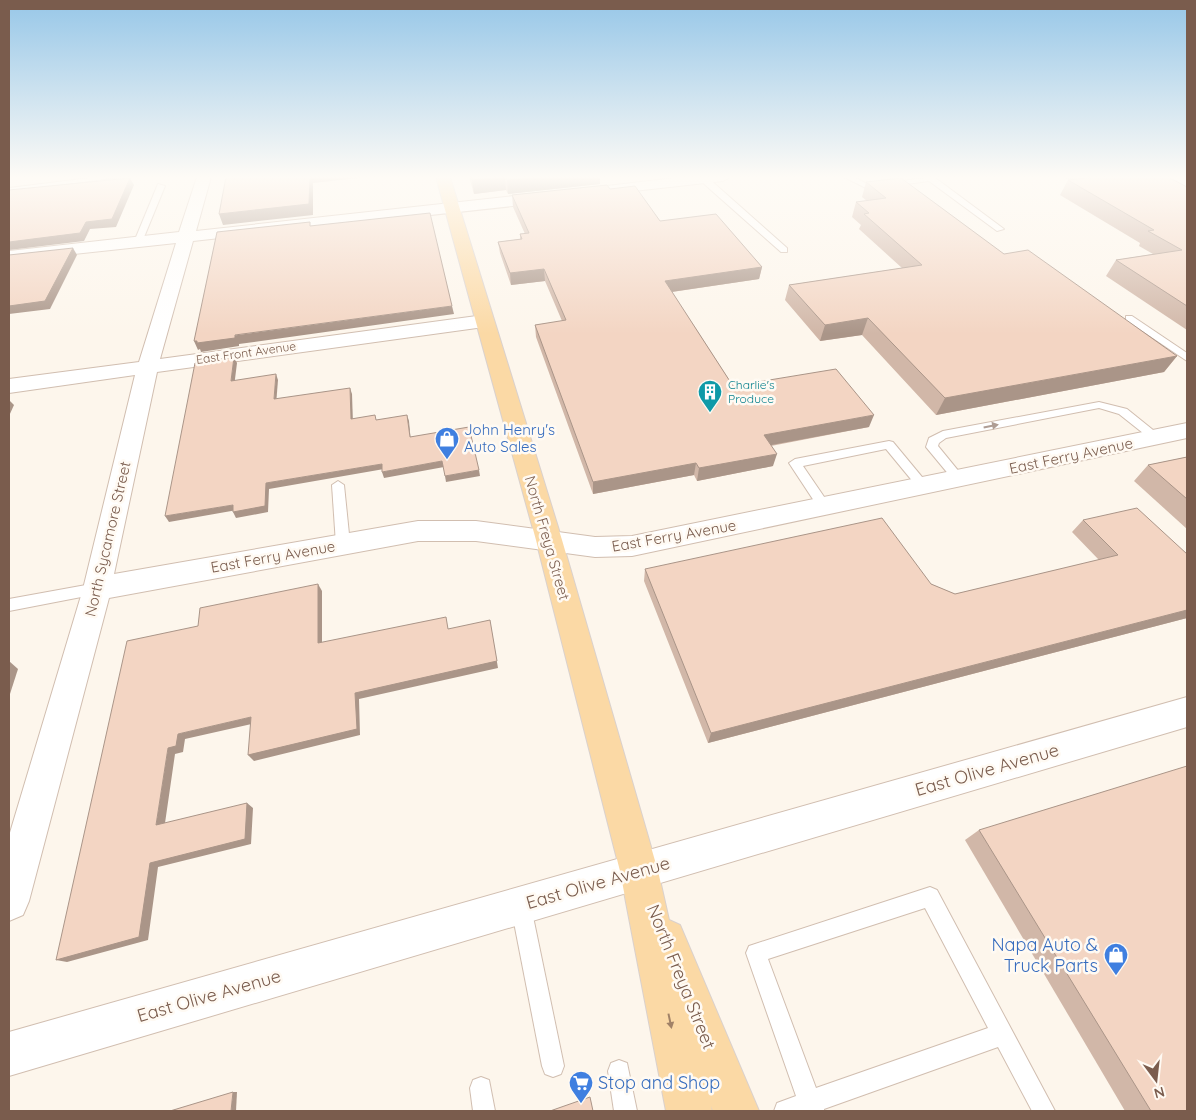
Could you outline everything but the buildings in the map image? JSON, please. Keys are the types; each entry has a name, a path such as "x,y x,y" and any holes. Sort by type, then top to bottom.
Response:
{"main road":[{"name":"North Freya Street","path":"458,229 549,540 638,871 689,1111"},
{"name":"North Freya Street","path":"638,871 736,1111"}],"street":[{"name":"North Sycamore Street","path":"9,901 98,589 148,366 189,229"},
{"path":"9,256 258,229"},
{"name":"East Front Avenue","path":"9,386 484,321"},
{"name":"East Ferry Avenue","path":"98,589 388,535 446,530 549,540 606,548 632,546 1187,431"},
{"name":"East Olive Avenue","path":"9,1054 1187,712"}],"lane":[{"path":"138,242 143,229"},
{"path":"763,229 784,250"},
{"path":"1130,318 1187,358"},
{"path":"959,479 932,447 933,441 943,435 1099,405 1109,405 1126,412 1157,438"},
{"path":"824,507 796,463 889,445 923,486"},
{"path":"338,485 343,544"},
{"path":"9,606 98,589"},
{"path":"812,1107 756,953 930,897 1044,1111"},
{"path":"520,906 553,1066"},
{"path":"785,1111 812,1107 1003,1034"},
{"path":"619,1070 625,1110"},
{"path":"481,1088 484,1111"}],"place":[{"name":"Charlie's Produce","path":"710,413"},
{"name":"John Henry's Auto Sales","path":"447,460"},
{"name":"Napa Auto & Truck Parts","path":"1116,976"},
{"name":"Stop and Shop","path":"581,1104"}]}
